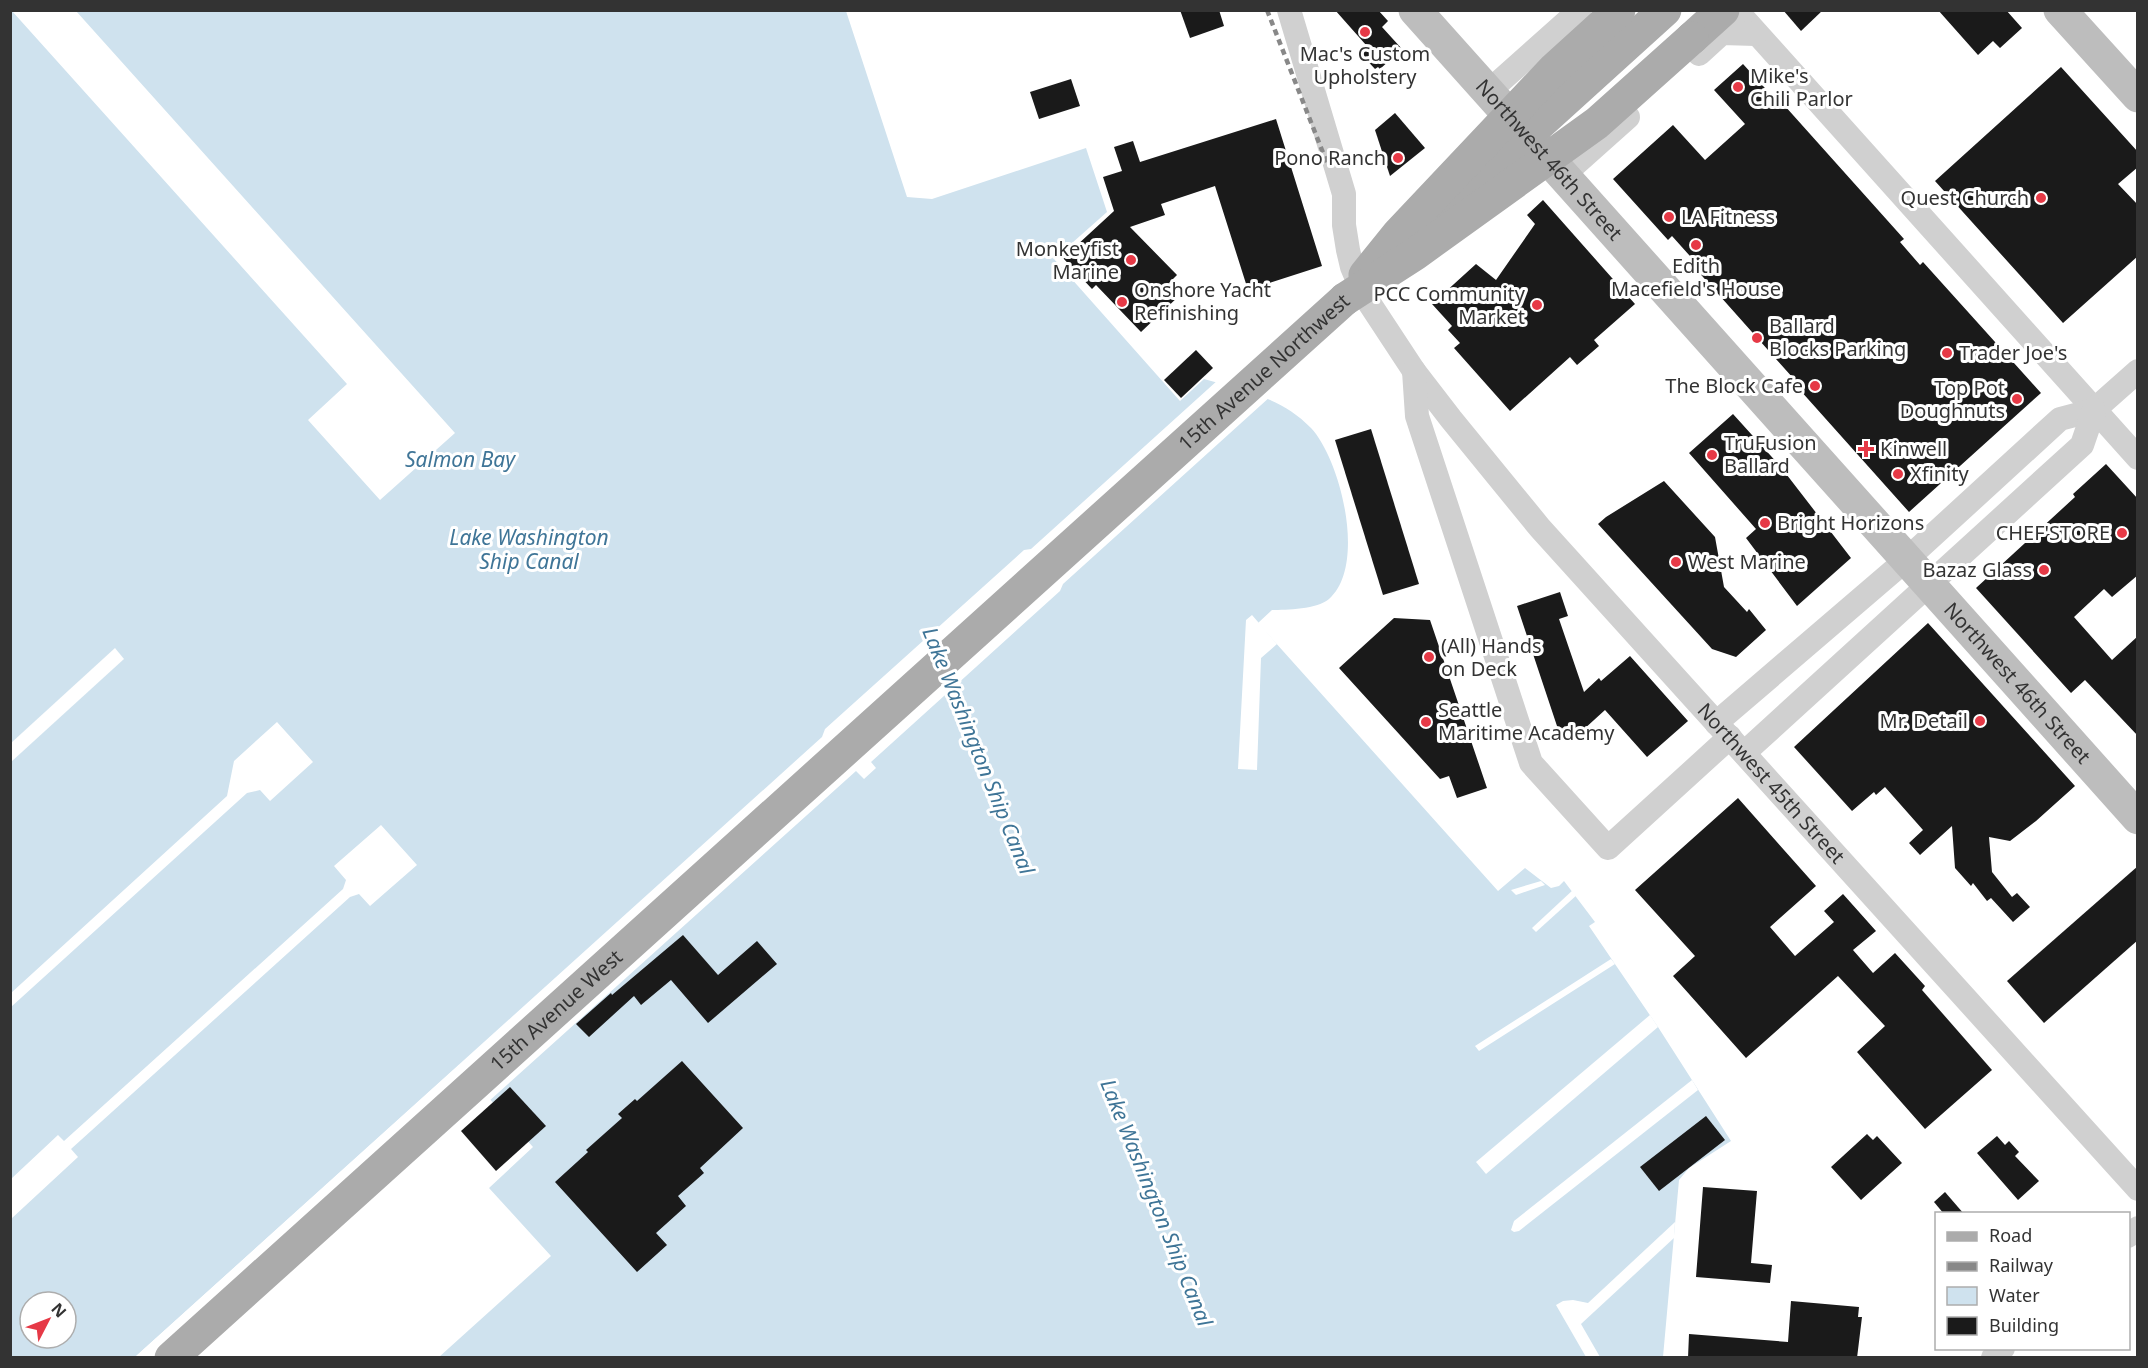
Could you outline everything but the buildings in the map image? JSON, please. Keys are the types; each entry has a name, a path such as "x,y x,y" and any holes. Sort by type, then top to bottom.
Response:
{"main road":[{"path":"1345,299 1398,234 1553,70 1619,10"},
{"name":"15th Avenue Northwest","path":"942,663 1665,10"},
{"path":"1345,299 1415,254 1597,123 1723,10"},
{"name":"15th Avenue West","path":"171,1358 942,663"}],"street":[{"name":"Northwest 45th Street","path":"1289,10 1344,194 1344,225 1352,267 1364,295 1414,371 1540,528 2138,1189"},
{"name":"Northwest 46th Street","path":"1415,10 2138,818"},
{"path":"1488,92 1580,10"},
{"path":"1736,10 2138,458"},
{"path":"2060,10 2138,96"},
{"path":"1563,175 1722,33 1756,34"},
{"path":"1414,371 1417,416 1531,763 1608,848 1730,738 1906,560 2060,419 2094,410 2138,371"},
{"path":"1730,738 1929,585 2082,445 2094,410"}],"water":[{"name":"Lake Washington Ship Canal","path":"10,11 846,11 907,197 932,199 1086,148 1107,212 1054,259 1180,401 1204,379 1261,396 1287,409 1311,428 1322,443 1332,464 1346,513 1348,539 1346,563 1340,583 1329,599 1324,602 1302,608 1272,610 1258,623 1498,891 1525,868 1551,888 1559,886 1564,881 1595,922 1589,926 1658,1027 1731,1141 1689,1168 1679,1180 1663,1357 439,1357 551,1256 489,1188 533,1147 459,1065 135,1357 11,1357"}],"pier":[{"path":"12,11 76,11 455,433 380,500 308,420 347,384"},
{"path":"1218,380 1271,396 871,762 876,768 864,779 856,771 488,1102 459,1069 139,1358 135,1357 822,737 825,729 1024,550 1031,549"},
{"path":"1252,615 1277,644 1261,658 1257,770 1238,769 1246,620"},
{"path":"115,648 124,659 11,762 11,743"},
{"path":"277,722 313,762 270,801 260,790 247,793 11,1007 11,993 227,796 234,761"},
{"path":"381,825 417,865 370,906 359,894 350,897 71,1149 78,1157 11,1219 11,1179 58,1135 64,1141 343,889 346,880 334,866"},
{"path":"1541,881 1545,885 1516,895 1511,890"},
{"path":"1574,889 1578,894 1536,932 1532,928"},
{"path":"1611,959 1615,964 1479,1051 1475,1046"},
{"path":"1650,1015 1658,1027 1486,1174 1476,1162"},
{"path":"1692,1080 1698,1090 1519,1231 1511,1230 1514,1221"},
{"path":"1675,1222 1674,1238 1581,1324 1600,1357 1586,1357 1556,1305 1563,1301 1573,1300 1588,1303"}],"railway":[{"path":"1267,10 1327,163"}],"place":[{"name":"Mac's Custom Upholstery","path":"1365,32"},
{"name":"Mike's Chili Parlor","path":"1738,87"},
{"name":"Pono Ranch","path":"1398,158"},
{"name":"Quest Church","path":"2041,198"},
{"name":"LA Fitness","path":"1669,217"},
{"name":"Edith Macefield's House","path":"1696,245"},
{"name":"Monkeyfist Marine","path":"1131,260"},
{"name":"Onshore Yacht Refinishing","path":"1122,302"},
{"name":"PCC Community Market","path":"1537,305"},
{"name":"Ballard Blocks Parking","path":"1757,338"},
{"name":"Trader Joe's","path":"1947,353"},
{"name":"The Block Cafe","path":"1815,386"},
{"name":"Top Pot Doughnuts","path":"2017,399"},
{"name":"Kinwell","path":"1866,449"},
{"name":"TruFusion Ballard","path":"1712,455"},
{"name":"Xfinity","path":"1898,474"},
{"name":"Bright Horizons","path":"1765,523"},
{"name":"CHEF'STORE","path":"2122,533"},
{"name":"West Marine","path":"1676,562"},
{"name":"Bazaz Glass","path":"2044,570"},
{"name":"(All) Hands on Deck","path":"1429,657"},
{"name":"Mr. Detail","path":"1980,721"},
{"name":"Seattle Maritime Academy","path":"1426,722"}],"water label":[{"name":"Salmon Bay","path":"460,460"}]}
